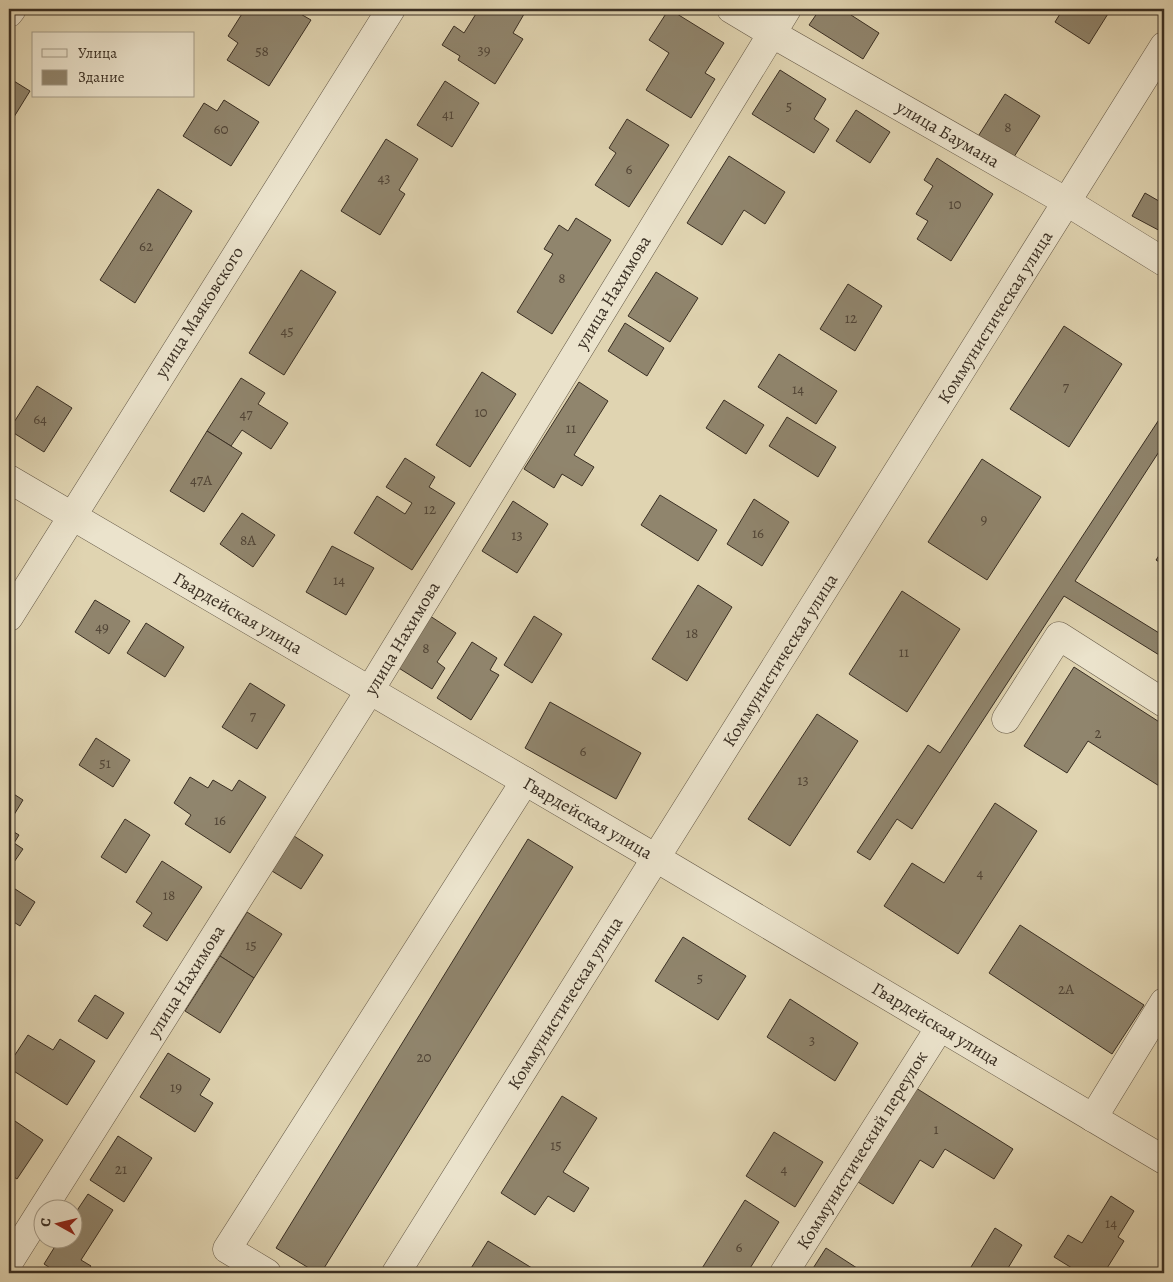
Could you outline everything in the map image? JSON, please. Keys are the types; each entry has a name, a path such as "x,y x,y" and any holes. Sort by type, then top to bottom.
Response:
{"street":[{"path":"9,14 12,9"},
{"name":"улица Маяковского","path":"9,617 391,9"},
{"name":"улица Баумана","path":"731,9 1067,202 1164,262"},
{"name":"улица Нахимова","path":"9,1262 370,690 787,9"},
{"name":"Коммунистическая улица","path":"396,1273 1164,46"},
{"name":"Гвардейская улица","path":"9,479 656,858 1164,1160"},
{"path":"1006,720 1059,636 1164,704"},
{"path":"267,1273 227,1249 525,781"},
{"path":"1093,1118 1164,1002"},
{"name":"Коммунистический переулок","path":"784,1273 940,1027"}],"building":[{"path":"245,9 292,9 311,20 269,86 227,60 238,43 228,36"},
{"path":"479,9 527,9 513,33 523,39 495,84 458,60 460,56 442,45 454,26 464,33"},
{"path":"669,9 724,43 705,73 715,79 691,118 646,90 669,53 649,40"},
{"path":"820,9 854,9 851,15 879,33 863,59 809,25"},
{"path":"1063,9 1111,9 1089,44 1055,22"},
{"path":"780,70 826,99 814,119 829,129 814,153 752,114"},
{"path":"9,78 30,91 9,125"},
{"path":"445,81 479,103 452,147 417,125"},
{"path":"1005,94 1040,116 1012,160 977,138"},
{"path":"224,100 259,122 231,166 183,136 204,103 217,111"},
{"path":"856,110 890,132 870,163 836,141"},
{"path":"627,119 669,145 629,207 595,185 616,153 609,148"},
{"path":"386,139 418,159 399,190 405,194 380,235 341,211"},
{"path":"729,156 785,192 765,224 744,210 722,245 687,223"},
{"path":"937,158 993,194 951,261 917,239 928,221 916,214 933,186 924,180"},
{"path":"158,189 192,211 135,303 100,280"},
{"path":"1145,193 1164,204 1164,233 1132,216"},
{"path":"576,218 611,240 552,334 517,312 553,254 544,249 559,225 568,231"},
{"path":"301,270 336,292 284,375 249,353"},
{"path":"656,272 698,298 670,342 628,316"},
{"path":"848,284 882,306 855,351 820,329"},
{"path":"625,323 664,348 647,376 608,351"},
{"path":"1064,326 1122,364 1069,447 1010,409"},
{"path":"779,354 837,391 816,424 758,387"},
{"path":"482,372 516,394 470,467 436,445"},
{"path":"241,378 265,393 258,404 288,423 271,449 242,430 231,446 207,431"},
{"path":"579,382 608,401 574,455 594,467 582,486 562,474 554,488 524,469"},
{"path":"37,386 72,408 44,452 9,430"},
{"path":"724,400 764,425 746,454 706,428"},
{"path":"1164,412 1164,444 1075,581 1164,636 1164,658 1064,596 912,829 897,819 870,860 857,852 928,745 940,753"},
{"path":"787,417 836,447 818,477 769,446"},
{"path":"207,431 242,453 204,512 170,491"},
{"path":"405,458 435,477 429,487 455,503 412,570 354,533 377,496 405,514 412,503 386,487"},
{"path":"982,459 1041,497 987,580 928,542"},
{"path":"660,495 717,530 698,561 641,525"},
{"path":"754,499 789,522 762,566 727,544"},
{"path":"513,501 548,524 517,573 482,551"},
{"path":"242,513 275,535 253,567 220,544"},
{"path":"332,546 374,568 346,615 306,592"},
{"path":"1164,548 1164,565 1156,560"},
{"path":"698,585 732,607 687,681 652,659"},
{"path":"902,591 960,629 907,712 849,674"},
{"path":"95,600 130,621 109,654 75,632"},
{"path":"427,614 456,633 437,662 445,668 432,689 394,665"},
{"path":"534,616 562,634 532,683 504,665"},
{"path":"146,623 184,647 165,677 127,653"},
{"path":"472,642 497,658 490,670 499,675 471,720 437,698"},
{"path":"1074,667 1164,725 1164,789 1088,741 1067,773 1024,746"},
{"path":"250,683 285,705 257,749 222,727"},
{"path":"550,702 641,753 616,799 525,748"},
{"path":"817,714 858,741 790,846 748,819"},
{"path":"96,738 130,760 113,787 79,765"},
{"path":"190,777 208,788 213,780 232,791 239,780 266,797 230,853 185,824 191,815 174,803"},
{"path":"9,791 23,800 9,823"},
{"path":"995,803 1037,831 958,954 884,906 912,863 944,883"},
{"path":"125,819 150,835 126,873 101,857"},
{"path":"9,829 19,835 14,843 23,849 12,865 9,863"},
{"path":"294,836 323,855 301,889 272,871"},
{"path":"528,839 573,867 321,1273 317,1273 276,1248"},
{"path":"162,861 202,887 167,941 143,926 152,913 136,902"},
{"path":"9,885 35,902 20,926 9,919"},
{"path":"247,912 282,934 254,978 220,956"},
{"path":"1020,925 1144,1005 1112,1054 989,973"},
{"path":"683,937 746,976 718,1020 655,981"},
{"path":"220,956 254,978 220,1033 185,1011"},
{"path":"95,995 124,1013 107,1039 78,1021"},
{"path":"790,999 858,1043 835,1081 767,1037"},
{"path":"28,1035 53,1050 60,1039 95,1061 67,1105 9,1068 9,1064"},
{"path":"168,1053 210,1079 200,1095 213,1103 195,1132 140,1097"},
{"path":"916,1088 1013,1149 994,1179 945,1149 933,1168 920,1160 893,1204 858,1182"},
{"path":"562,1096 597,1118 563,1172 589,1188 574,1212 548,1196 535,1215 501,1193"},
{"path":"9,1117 43,1140 17,1179 9,1174"},
{"path":"774,1132 823,1162 795,1207 746,1176"},
{"path":"118,1136 152,1158 124,1202 90,1180"},
{"path":"88,1194 113,1210 81,1260 91,1266 86,1273 58,1273 44,1264 53,1250 82,1250 82,1203"},
{"path":"1111,1196 1134,1211 1118,1237 1124,1241 1104,1273 1080,1273 1054,1257 1068,1235 1082,1243"},
{"path":"745,1200 779,1222 747,1273 699,1273"},
{"path":"995,1228 1022,1245 1005,1273 980,1273 971,1267"},
{"path":"488,1241 540,1273 468,1273"},
{"path":"826,1248 860,1270 858,1273 810,1273"}]}
